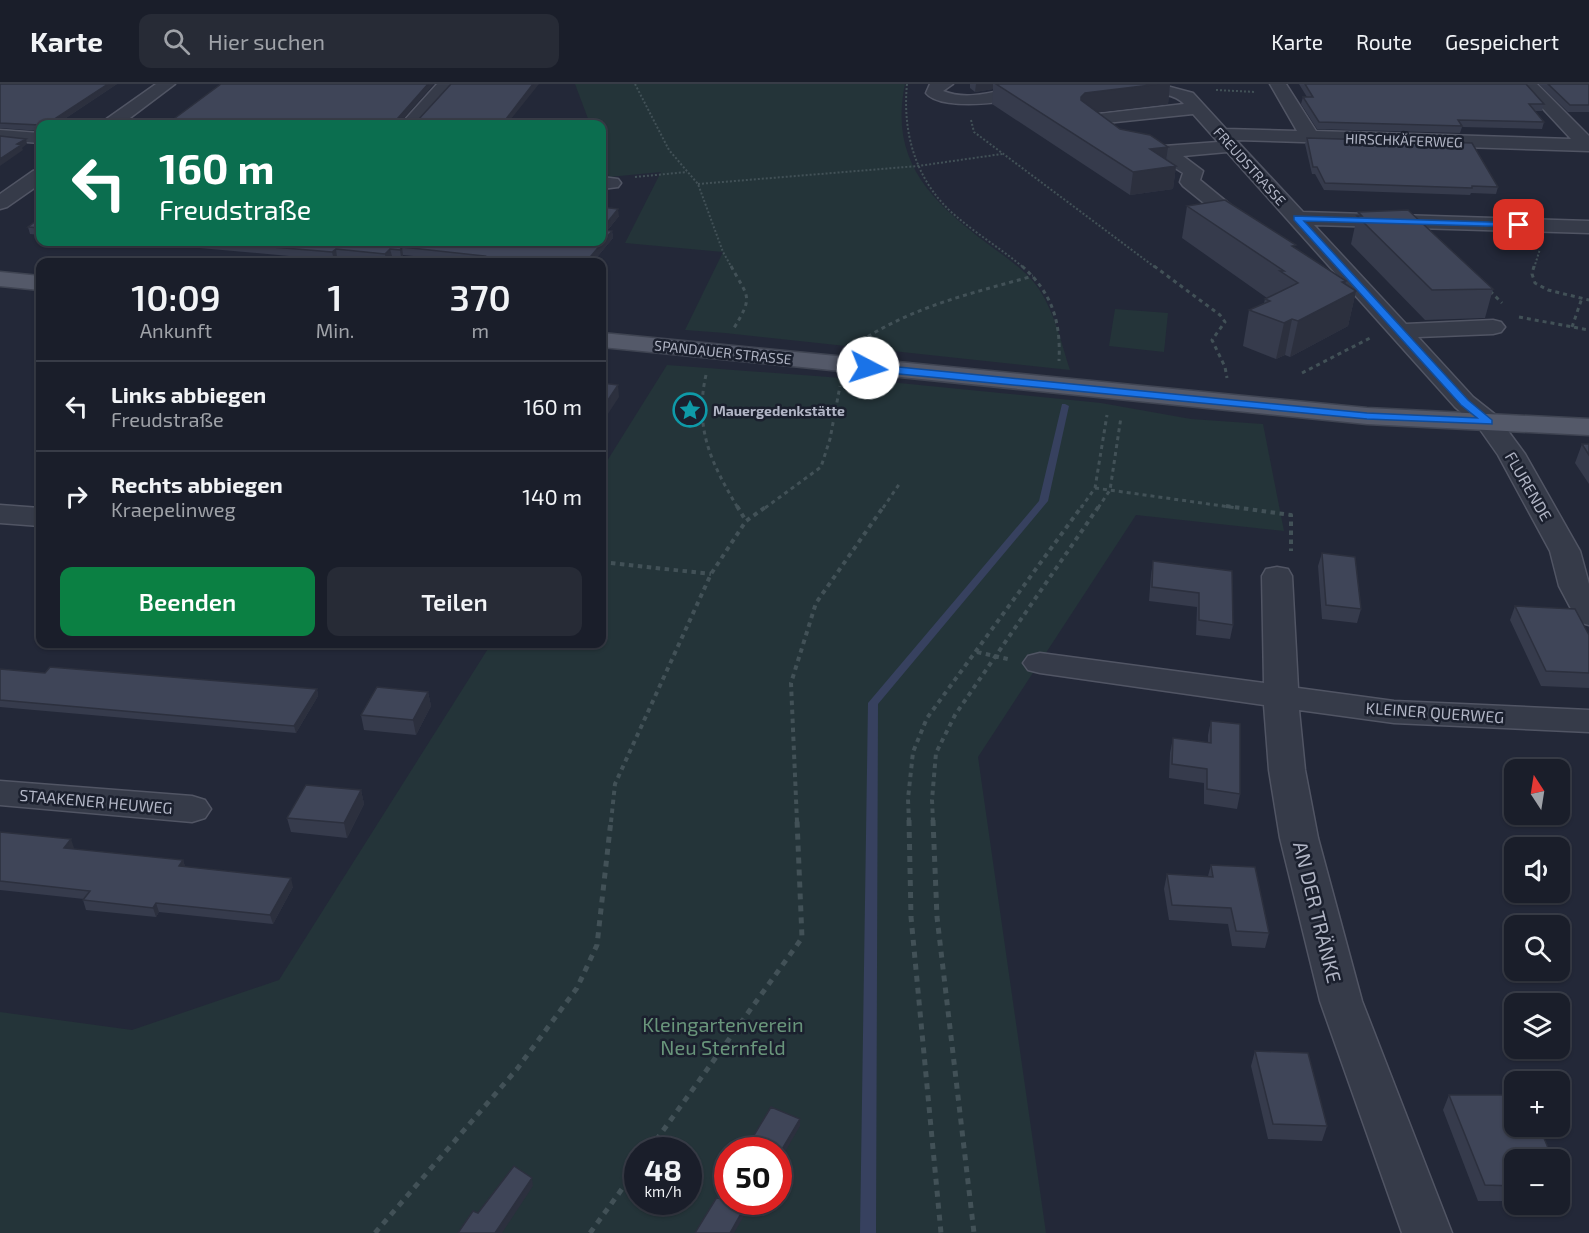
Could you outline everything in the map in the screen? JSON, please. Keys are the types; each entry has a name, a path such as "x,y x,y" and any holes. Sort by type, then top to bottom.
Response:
{"main road":[{"path":"0,279 36,283"},
{"name":"SPANDAUER STRASSE","path":"606,341 842,375 1059,385 1367,416 1589,427"}],"street":[{"path":"117,120 167,84"},
{"path":"414,120 446,84"},
{"path":"945,84 937,86 934,93 946,98 965,99 999,95 1045,85"},
{"path":"1017,84 1045,85"},
{"path":"1528,84 1588,145"},
{"path":"1110,88 1176,92"},
{"path":"1281,88 1310,137"},
{"name":"FREUDSTRASSE","path":"1176,92 1187,97 1225,140 1279,231 1347,273 1464,402 1488,422"},
{"path":"1190,182 1193,171 1164,152 1126,145 1089,120 1197,108"},
{"path":"0,135 36,138"},
{"name":"HIRSCHKÄFERWEG","path":"1164,152 1225,140 1310,137 1588,145"},
{"path":"1,202 36,178"},
{"path":"1190,182 1220,180"},
{"path":"1190,182 1279,231 1589,227"},
{"path":"1319,272 1347,273"},
{"path":"1404,334 1492,327"},
{"name":"FLURENDE","path":"1488,422 1577,558 1574,586 1589,615"},
{"path":"0,514 36,517"},
{"name":"AN DER TRÄNKE","path":"1277,576 1281,697 1287,770 1299,838 1341,1002 1427,1233"},
{"name":"KLEINER QUERWEG","path":"1040,663 1394,712 1589,722"},
{"name":"STAAKENER HEUWEG","path":"0,794 192,809"}],"path":[{"path":"634,84 669,150 698,184 723,252 748,298 747,307 730,333"},
{"path":"907,84 905,99 907,137 918,166 946,207 1033,276 1053,304 1060,327 1059,385"},
{"path":"1176,92 1281,88"},
{"path":"965,99 974,132 1220,315 1225,321 1212,340 1225,367 1232,402"},
{"path":"698,184 918,166 1002,153"},
{"path":"607,183 639,176 688,172"},
{"path":"1542,245 1532,274 1535,283 1548,290 1589,300"},
{"path":"859,343 892,321 942,303 1033,276"},
{"path":"1485,287 1510,310"},
{"path":"1572,327 1582,298"},
{"path":"1518,317 1589,330"},
{"path":"1302,373 1367,338 1404,334"},
{"path":"708,369 699,395 703,438 715,469 746,521"},
{"path":"375,1233 517,1069 577,988 597,945 615,783 711,574 746,521 820,467 830,439 842,375"},
{"path":"941,1233 911,917 908,800 913,752 927,718 1095,488 1118,391"},
{"path":"974,1233 937,917 932,800 936,753 955,715 1110,490 1118,391"},
{"path":"658,1137 802,938 791,682 816,603 900,483"},
{"path":"1095,488 1291,515"},
{"path":"606,562 711,574"},
{"path":"976,652 995,657"},
{"path":"590,1233 624,1186"}],"green space":[{"path":"575,84 905,84 902,111 903,135 909,157 919,177 932,195 949,212 1020,268 1036,285 1052,315 1070,370 685,330 723,252 625,243 661,172 609,177 606,168 606,120 588,120"},
{"path":"1115,309 1168,313 1164,352 1109,346"},
{"name":"Kleingartenverein Neu Sternfeld","path":"667,365 869,380 1101,403 1191,419 1263,424 1284,531 1136,515 978,757 1046,1233 0,1233 0,1012 132,1030 279,980 488,648 606,648 606,463"}],"building":[{"path":"0,84 108,84 53,120 36,120 36,125 0,123"},
{"path":"221,84 428,84 398,118 400,120 172,120"},
{"path":"451,84 533,84 506,119 524,120 418,120"},
{"path":"996,84 1159,84 1085,93 1081,100 1120,129 1150,135 1168,147 1150,149 1176,166 1133,172"},
{"path":"1305,84 1526,84 1544,104 1529,104 1544,122 1458,120 1462,126 1319,122 1303,97 1313,97"},
{"path":"1548,84 1589,84 1589,105 1570,105"},
{"path":"0,136 26,139 0,159"},
{"path":"1307,138 1472,143 1498,187 1325,183 1317,167 1313,167"},
{"path":"1225,200 1296,245 1292,246 1346,281 1342,282 1356,291 1298,321 1292,319 1284,323 1249,310 1270,301 1265,299 1298,283 1280,271 1284,271 1187,206"},
{"path":"606,208 618,209 606,224"},
{"path":"1408,210 1493,289 1432,290 1357,216 1362,216 1358,212"},
{"path":"36,221 36,228 28,227"},
{"path":"606,230 612,231 606,238"},
{"path":"261,246 599,246 589,258 483,258 485,256 402,247 400,250 390,249 385,254 336,249 332,252"},
{"path":"606,384 618,385 606,403"},
{"path":"1582,444 1589,444 1589,455"},
{"path":"1322,553 1355,557 1361,609 1326,605"},
{"path":"1153,561 1232,571 1233,625 1199,620 1199,593 1152,587"},
{"path":"1515,606 1575,609 1589,635 1589,673 1546,671"},
{"path":"50,667 317,689 294,726 0,700 0,669 45,673"},
{"path":"377,687 428,692 413,720 361,715"},
{"path":"1211,721 1240,724 1240,794 1207,789 1207,769 1172,764 1173,738 1211,743"},
{"path":"306,785 361,790 344,823 287,818"},
{"path":"0,832 71,839 64,848 183,860 179,866 291,878 270,915 156,903 153,908 83,900 90,891 0,881"},
{"path":"1211,865 1255,867 1269,933 1236,931 1231,908 1172,905 1167,874 1213,877"},
{"path":"1255,1051 1308,1053 1327,1126 1273,1124"},
{"path":"1449,1095 1504,1095 1504,1137 1544,1137 1548,1149 1504,1149 1504,1186 1485,1185"},
{"path":"771,1107 800,1119 789,1137 753,1137"},
{"path":"514,1166 532,1178 495,1233 458,1233 473,1211 478,1213"},
{"path":"714,1202 714,1215 740,1215 730,1233 695,1233"}],"waterway":[{"path":"868,1233 873,703 1043,501 1065,406"}],"place":[{"name":"Mauergedenkstätte","path":"690,410"}],"route":[{"path":"868,368 1367,416 1488,422 1464,402 1297,218 1519,225"}]}
